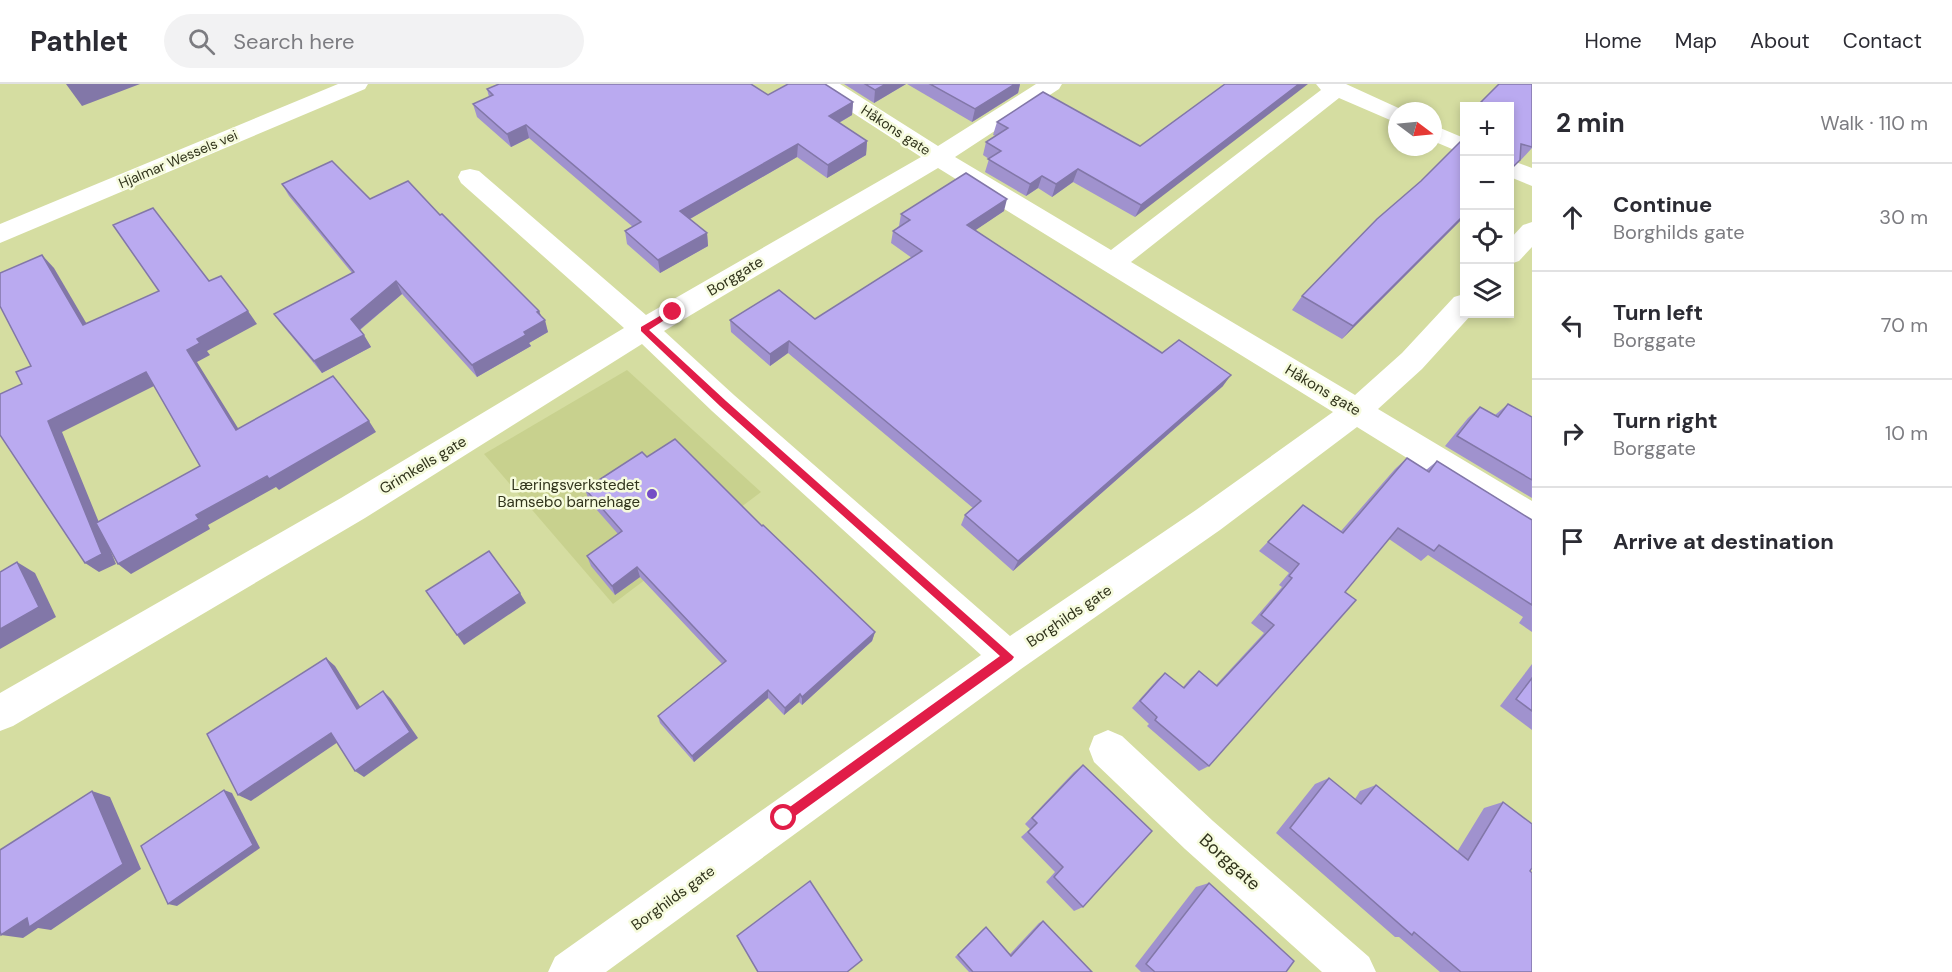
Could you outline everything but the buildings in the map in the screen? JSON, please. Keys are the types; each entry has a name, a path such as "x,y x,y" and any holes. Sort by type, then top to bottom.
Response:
{"street":[{"name":"Hjalmar Wessels vei","path":"0,234 357,84"},
{"name":"Håkons gate","path":"824,84 938,157 1532,518"},
{"name":"Håkons gate","path":"938,157 1051,84"},
{"path":"1112,263 1332,86 1388,112"},
{"path":"1442,136 1460,145"},
{"name":"Borggate","path":"644,329 938,157"},
{"path":"1514,170 1532,178"},
{"path":"470,177 644,329 723,403 1008,657"},
{"path":"1514,250 1532,231"},
{"name":"Borghilds gate","path":"570,972 1008,657 1133,573 1357,411 1412,361 1460,308"},
{"name":"Grimkells gate","path":"0,712 353,508 644,329"},
{"name":"Borggate","path":"1108,749 1199,835 1354,972"}],"shaded area":[{"path":"627,370 761,492 613,604 484,454"}],"place":[{"name":"Læringsverkstedet Bamsebo barnehage","path":"652,494"}],"route":[{"path":"673,312 644,329 723,403 1008,657 784,818"}]}
